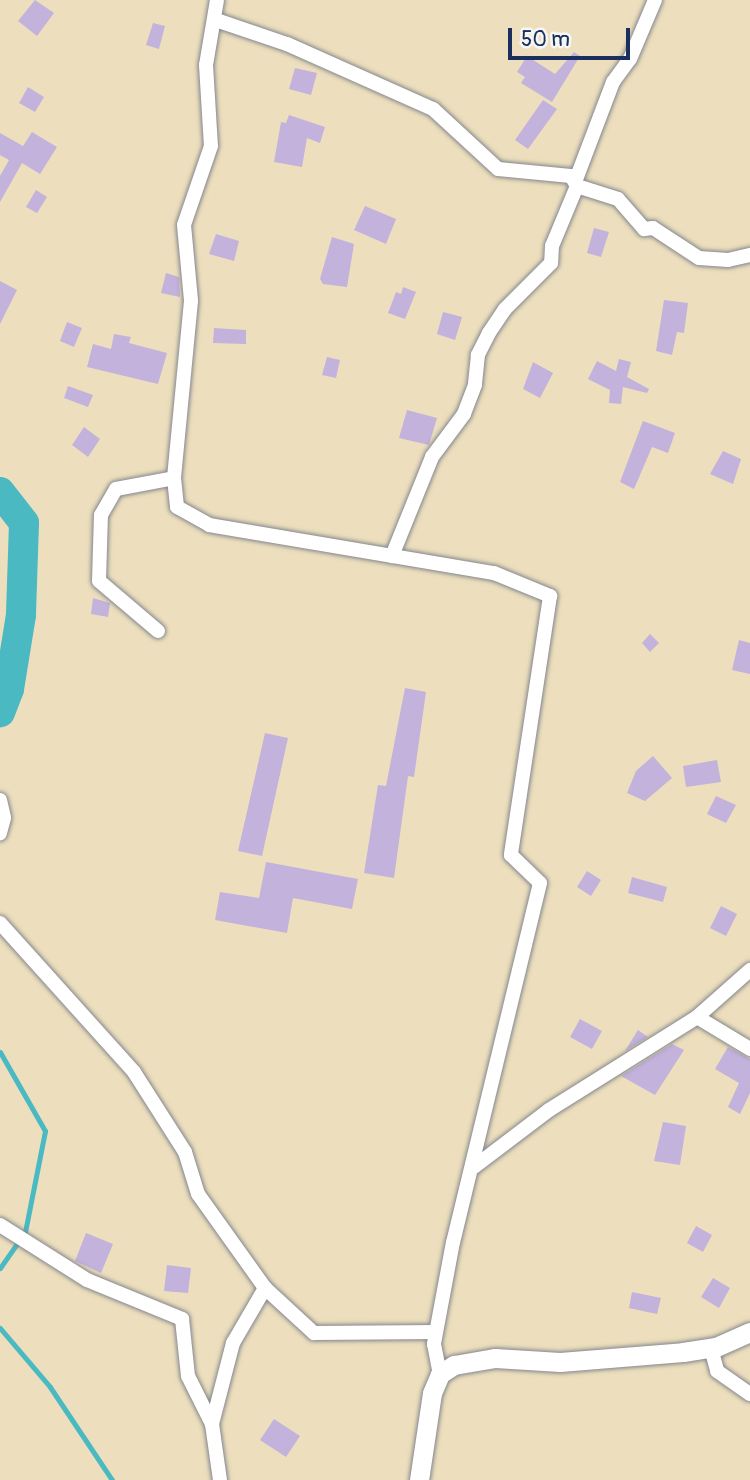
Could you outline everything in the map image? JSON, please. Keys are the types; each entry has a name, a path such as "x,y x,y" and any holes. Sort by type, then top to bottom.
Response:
{"street":[{"path":"217,0 216,20 206,65 211,146 184,225 191,301 174,478 177,507 209,525 494,573 550,597 510,855 540,883 474,1167 453,1242 436,1332 440,1374 432,1393 419,1480"},
{"path":"392,556 432,457 464,414 489,333 505,309 551,263 552,246 613,82 629,59 655,0"},
{"path":"216,20 287,44 433,109 498,169 571,176 576,184 618,199 644,229 653,228 699,258 728,260 750,255"},
{"path":"158,631 99,581 100,527 103,506 116,489 174,478"},
{"path":"0,800 0,833"},
{"path":"0,923 134,1072 184,1152 198,1194 265,1288 314,1333 436,1332"},
{"path":"474,1167 549,1110 697,1017 750,970"},
{"path":"697,1017 750,1049"},
{"path":"0,1225 87,1279 182,1319 188,1376 212,1424 220,1480"},
{"path":"212,1424 233,1343 265,1288"},
{"path":"440,1374 470,1360 560,1362 711,1348 750,1332"},
{"path":"711,1348 717,1371 750,1394"}],"building":[{"path":"35,0 54,13 37,36 18,21"},
{"path":"153,23 165,26 159,49 146,45"},
{"path":"574,52 580,56 552,102 521,83 525,77 517,72 527,56 555,74"},
{"path":"295,68 317,73 311,95 289,89"},
{"path":"28,87 44,97 35,112 19,103"},
{"path":"543,100 557,109 528,149 515,140"},
{"path":"289,115 325,127 320,143 307,138 302,167 274,162 281,122 286,123"},
{"path":"32,132 57,147 40,174 22,163 0,202 0,176 9,160 0,155 0,133 23,146"},
{"path":"36,190 47,197 37,213 26,207"},
{"path":"365,206 396,219 386,244 354,230"},
{"path":"594,228 609,232 601,257 587,253"},
{"path":"216,234 239,241 234,261 209,254"},
{"path":"332,237 354,244 347,287 323,284 320,279"},
{"path":"166,273 179,277 180,297 161,293"},
{"path":"0,281 17,290 0,324"},
{"path":"403,287 416,292 405,319 388,313 396,292 401,294"},
{"path":"664,300 688,303 684,333 677,332 672,355 656,351"},
{"path":"443,312 462,317 455,340 437,334"},
{"path":"67,322 82,328 74,347 60,341"},
{"path":"214,328 246,330 246,344 213,343"},
{"path":"114,334 131,337 129,343 167,353 158,384 87,367 93,344 111,349"},
{"path":"327,357 340,360 336,378 322,375"},
{"path":"619,359 631,362 627,377 649,389 647,393 623,387 621,404 609,403 610,390 588,379 597,361 616,371"},
{"path":"533,362 553,373 540,398 523,389"},
{"path":"68,386 93,395 88,407 64,398"},
{"path":"407,410 437,418 429,445 399,438"},
{"path":"643,421 675,433 668,453 652,447 634,489 620,482"},
{"path":"84,427 100,439 88,457 72,445"},
{"path":"723,451 741,459 733,484 710,474"},
{"path":"93,598 110,603 108,617 91,614"},
{"path":"650,634 659,643 650,652 642,643"},
{"path":"739,640 750,643 750,674 732,670"},
{"path":"405,688 426,692 414,777 408,776 394,878 364,873 378,785 386,786"},
{"path":"265,733 288,738 262,856 238,851"},
{"path":"653,756 672,778 645,801 627,793 636,771"},
{"path":"717,760 721,782 686,787 683,766"},
{"path":"716,796 736,805 726,823 707,814"},
{"path":"266,862 358,879 352,909 293,898 287,933 215,920 220,892 259,898"},
{"path":"587,871 601,880 591,896 577,887"},
{"path":"632,877 667,887 663,902 628,893"},
{"path":"721,906 737,914 726,936 710,928"},
{"path":"580,1019 602,1031 592,1049 570,1037"},
{"path":"638,1030 648,1037 625,1051"},
{"path":"672,1044 684,1050 655,1095 621,1076"},
{"path":"728,1047 750,1059 750,1093 740,1114 728,1107 739,1083 715,1069"},
{"path":"663,1122 686,1126 680,1165 654,1161"},
{"path":"696,1226 712,1235 703,1252 687,1243"},
{"path":"86,1233 113,1244 101,1273 75,1261"},
{"path":"167,1265 191,1268 188,1293 164,1291"},
{"path":"713,1278 730,1288 719,1308 701,1297"},
{"path":"632,1292 661,1298 657,1314 629,1308"},
{"path":"274,1419 300,1436 286,1457 260,1440"}],"waterway":[{"path":"0,492 24,523 21,615 9,689 0,712"},
{"path":"0,1052 45,1131 25,1232 0,1268"},
{"path":"0,1328 50,1387 112,1480"}]}
